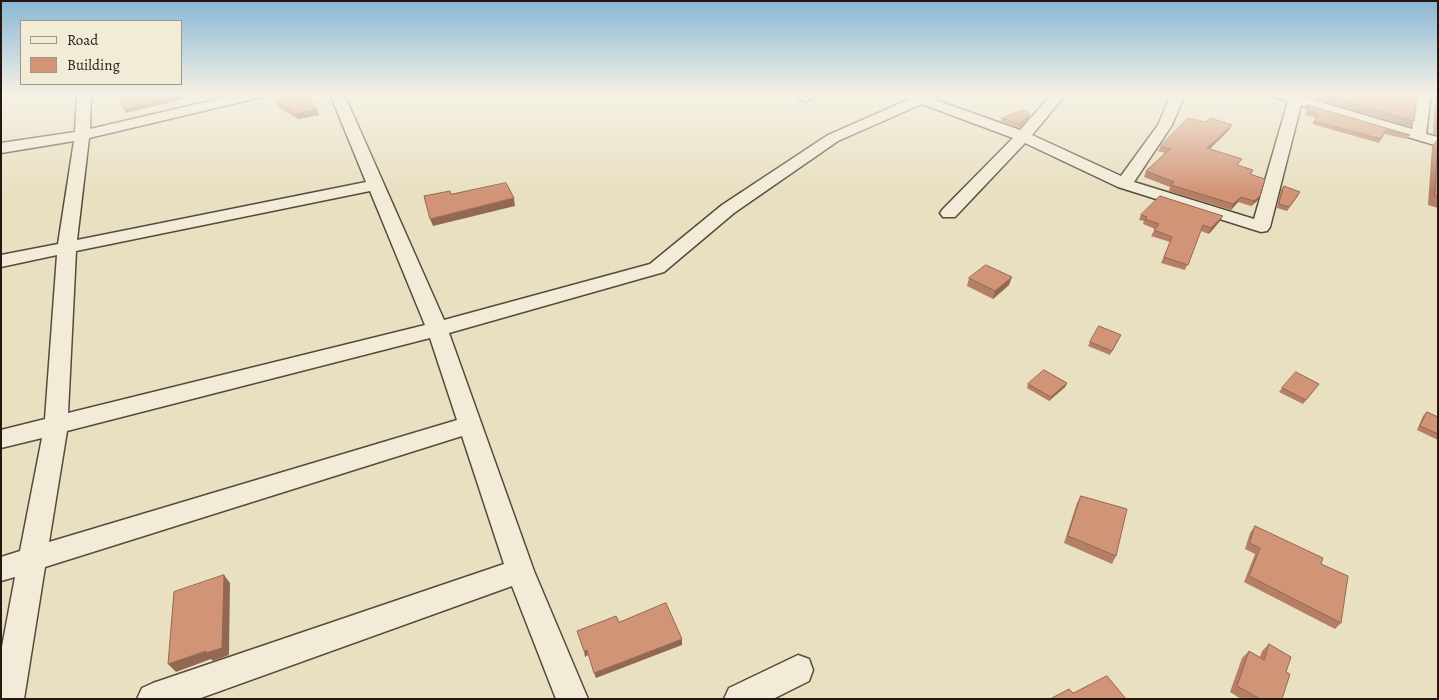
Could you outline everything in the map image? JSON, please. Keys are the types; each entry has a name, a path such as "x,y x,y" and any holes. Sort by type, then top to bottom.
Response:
{"street":[{"path":"8,699 56,425 66,248 82,127"},
{"path":"1,148 82,135 118,127"},
{"path":"352,127 437,329 520,571 572,699"},
{"path":"1,439 437,329 657,268 728,209 833,138 856,127"},
{"path":"999,127 1023,136 1124,184 1261,227 1283,127"},
{"path":"949,214 1031,127"},
{"path":"1124,184 1165,127"},
{"path":"1389,127 1438,142"},
{"path":"1418,136 1419,127"},
{"path":"1,261 377,185"},
{"path":"1,569 470,425"},
{"path":"153,699 520,571"},
{"path":"740,699 798,670"}],"building":[{"path":"1180,127 1230,127 1207,148 1242,159 1237,165 1253,170 1250,174 1265,179 1260,196 1254,201 1241,197 1233,204 1171,185 1174,182 1146,171 1170,149 1161,146"},
{"path":"1335,127 1382,127 1410,135 1386,130 1381,139"},
{"path":"1438,138 1438,197 1435,196"},
{"path":"506,183 514,198 430,219 424,196 450,191 451,194"},
{"path":"1284,186 1300,192 1289,207 1279,204"},
{"path":"1160,196 1223,216 1211,228 1203,225 1188,265 1164,257 1172,237 1154,230 1159,224 1145,219 1147,217 1141,215"},
{"path":"986,265 1012,277 995,291 969,278"},
{"path":"1099,326 1121,335 1112,351 1090,342"},
{"path":"1044,370 1067,383 1051,397 1028,384"},
{"path":"1296,372 1319,384 1306,400 1282,388"},
{"path":"1427,412 1438,417 1438,434 1420,426"},
{"path":"1081,496 1127,509 1116,556 1068,536"},
{"path":"1255,526 1323,558 1321,564 1348,576 1341,623 1249,576 1260,548 1250,543"},
{"path":"224,575 222,648 206,653 206,651 168,664 174,592"},
{"path":"666,603 682,639 594,673 587,650 584,651 577,631 616,616 619,622"},
{"path":"1269,644 1291,657 1286,672 1290,674 1282,699 1260,699 1237,686 1249,651 1264,660"},
{"path":"1107,676 1126,699 1050,699 1069,689 1073,693"}]}
